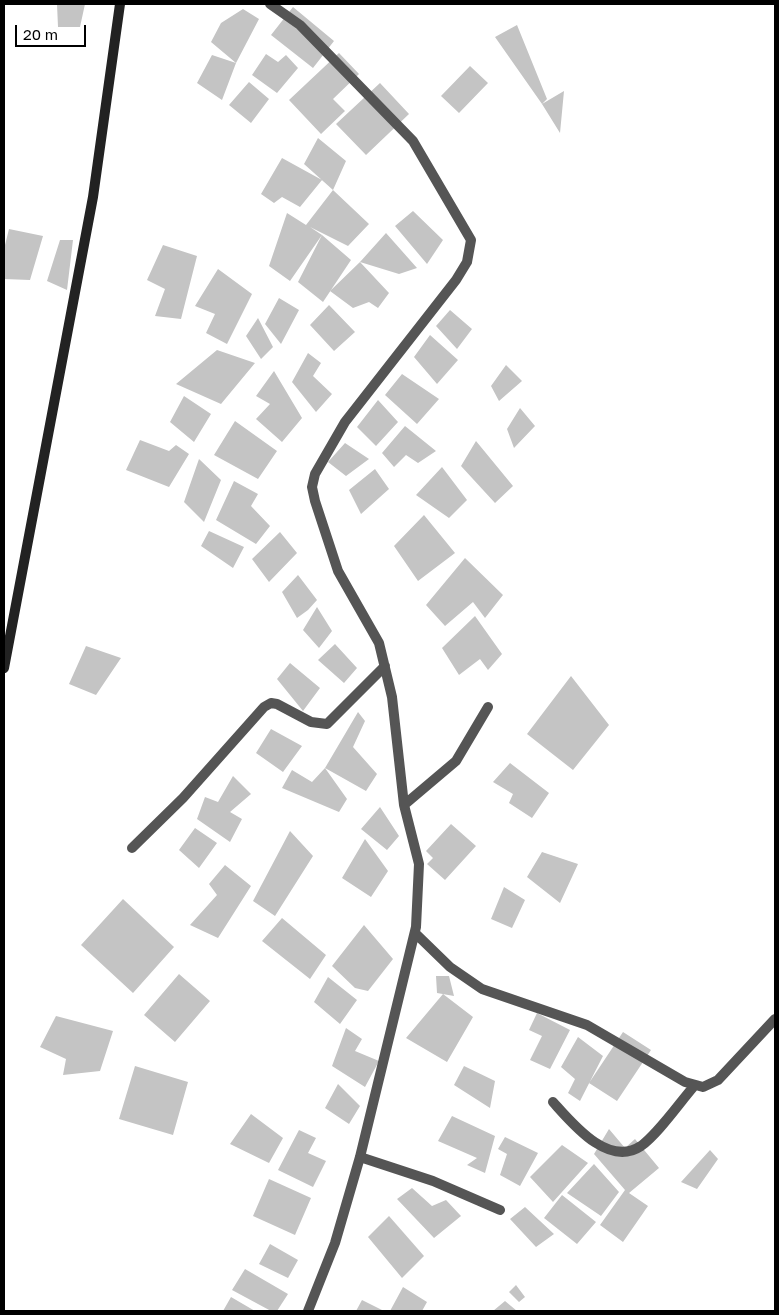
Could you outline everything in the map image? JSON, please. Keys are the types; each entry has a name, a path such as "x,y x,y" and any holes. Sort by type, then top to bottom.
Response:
{"street":[{"path":"4,668 93,197 120,4"},
{"path":"270,4 300,25 413,141 470,240 467,262 456,280 345,422 315,474 312,487 338,571 379,643 392,697 404,805 419,864 415,933 360,1157 335,1243 308,1311"},
{"path":"132,848 183,798 264,706 274,703 311,722 327,724 385,666"},
{"path":"404,805 456,761 488,707"},
{"path":"415,933 450,967 482,989 587,1025 662,1070 695,1086 707,1086 718,1080 775,1019"},
{"path":"553,1102 584,1134 605,1148 620,1151 643,1144 695,1086"},
{"path":"360,1157 426,1178 500,1210"}],"building":[{"path":"57,4 85,4 80,27 58,27"},
{"path":"293,7 334,41 313,68 271,35"},
{"path":"243,9 259,19 236,63 211,42 221,23"},
{"path":"517,25 547,99 542,104 495,37"},
{"path":"339,53 359,74 333,99 345,111 321,134 289,100"},
{"path":"266,54 278,62 286,55 298,68 277,93 252,75"},
{"path":"212,55 236,63 222,100 197,83"},
{"path":"470,66 488,83 459,113 441,96"},
{"path":"249,82 269,99 251,123 229,105"},
{"path":"380,83 409,114 366,155 336,124"},
{"path":"564,91 560,133 542,104"},
{"path":"318,138 346,161 333,190 304,164"},
{"path":"282,158 322,180 300,207 282,197 274,203 261,194"},
{"path":"333,190 369,224 348,246 310,227 322,235 290,281 269,266 287,213 306,225"},
{"path":"413,211 443,240 427,264 395,226"},
{"path":"9,229 43,236 30,280 4,279 4,249"},
{"path":"386,233 417,268 399,274 360,262"},
{"path":"322,235 351,260 323,302 298,282"},
{"path":"60,240 73,240 67,290 47,281"},
{"path":"163,245 197,256 181,319 155,316 165,289 147,280"},
{"path":"360,262 389,293 378,308 369,302 353,308 330,291"},
{"path":"218,269 252,294 227,344 206,333 215,314 195,306"},
{"path":"279,298 299,310 281,344 265,324"},
{"path":"329,305 355,332 334,351 310,325"},
{"path":"450,310 472,329 457,349 436,326"},
{"path":"258,318 273,347 261,359 246,336"},
{"path":"430,335 458,360 437,384 414,357"},
{"path":"217,350 255,363 221,404 176,384"},
{"path":"308,353 321,363 313,376 332,394 316,412 292,382"},
{"path":"506,365 522,381 499,401 491,386"},
{"path":"274,371 302,418 282,442 256,419 270,404 256,396"},
{"path":"402,374 439,399 417,424 385,395"},
{"path":"184,396 211,414 194,442 170,422"},
{"path":"378,400 398,422 376,446 357,427"},
{"path":"520,408 535,426 514,448 507,429"},
{"path":"235,421 277,451 258,479 214,455"},
{"path":"405,426 436,451 418,463 406,455 394,467 382,453"},
{"path":"140,440 169,451 176,445 189,454 169,487 126,470"},
{"path":"476,441 513,486 495,503 461,466"},
{"path":"345,443 369,459 346,476 328,462"},
{"path":"199,459 221,480 204,522 184,502"},
{"path":"442,467 467,500 449,518 416,495"},
{"path":"375,469 389,489 361,514 349,490"},
{"path":"234,481 258,494 251,506 270,526 256,544 216,520"},
{"path":"424,515 455,553 418,581 394,546"},
{"path":"209,531 244,547 233,568 201,546"},
{"path":"280,532 297,553 269,582 252,559"},
{"path":"465,558 503,595 485,618 473,602 445,626 426,605"},
{"path":"298,575 317,600 297,618 282,592"},
{"path":"317,607 332,631 319,648 303,630"},
{"path":"475,616 502,654 488,670 480,659 459,675 442,648"},
{"path":"335,644 357,668 344,683 318,660"},
{"path":"86,646 121,658 96,695 69,684"},
{"path":"290,663 320,688 303,711 277,679"},
{"path":"571,676 609,725 573,770 527,734"},
{"path":"358,712 365,721 353,747 377,774 366,791 325,768"},
{"path":"271,729 302,746 283,772 256,753"},
{"path":"510,763 549,793 532,818 509,803 513,794 493,782"},
{"path":"325,768 347,799 339,812 282,788 292,770 312,782"},
{"path":"233,776 251,794 230,812 242,819 230,842 197,819 205,797 218,802"},
{"path":"380,807 399,836 387,850 361,829"},
{"path":"451,824 476,846 445,880 427,864 433,858 426,851"},
{"path":"195,828 217,843 199,868 179,850"},
{"path":"290,831 313,856 275,916 253,901"},
{"path":"365,839 388,871 371,897 342,878"},
{"path":"542,852 578,864 560,903 527,877"},
{"path":"225,865 251,886 218,938 190,925 217,895 209,884"},
{"path":"504,887 525,900 512,928 491,919"},
{"path":"123,899 174,947 133,993 81,945"},
{"path":"282,918 326,955 310,979 262,941"},
{"path":"364,925 393,959 368,991 355,988 332,966"},
{"path":"179,974 210,1001 175,1042 144,1015"},
{"path":"436,976 449,976 454,996 437,993"},
{"path":"328,977 357,1000 340,1024 314,1002"},
{"path":"443,994 473,1017 447,1062 406,1038"},
{"path":"537,1013 570,1030 550,1069 530,1060 542,1036 529,1030"},
{"path":"56,1016 113,1031 100,1071 63,1075 66,1059 40,1047"},
{"path":"346,1028 362,1039 355,1051 379,1061 365,1087 332,1066"},
{"path":"623,1032 651,1050 617,1101 589,1083"},
{"path":"578,1037 603,1056 580,1101 568,1093 575,1079 561,1067"},
{"path":"135,1066 188,1082 173,1135 119,1119"},
{"path":"464,1066 495,1081 490,1108 454,1085"},
{"path":"338,1084 360,1106 349,1124 325,1108"},
{"path":"251,1114 283,1138 269,1163 230,1144"},
{"path":"452,1116 495,1136 485,1173 467,1165 477,1158 438,1141"},
{"path":"609,1129 625,1148 635,1139 659,1168 629,1193 648,1206 623,1242 600,1225 625,1190 594,1154"},
{"path":"299,1130 316,1138 308,1153 326,1161 313,1187 278,1170"},
{"path":"505,1137 538,1153 520,1186 500,1175 507,1154 498,1149"},
{"path":"562,1145 588,1163 553,1202 530,1177"},
{"path":"710,1150 718,1159 697,1189 681,1182"},
{"path":"594,1164 619,1192 601,1216 567,1193"},
{"path":"269,1179 311,1198 295,1235 253,1216"},
{"path":"412,1188 432,1206 446,1200 461,1216 434,1238 397,1199"},
{"path":"562,1195 596,1222 577,1244 544,1218"},
{"path":"525,1207 554,1234 536,1247 510,1219"},
{"path":"389,1216 424,1256 402,1278 368,1237"},
{"path":"270,1244 298,1260 288,1278 259,1264"},
{"path":"245,1269 288,1294 277,1311 271,1311 232,1290"},
{"path":"516,1285 525,1297 519,1302 509,1292"},
{"path":"403,1287 427,1302 422,1311 390,1311"},
{"path":"231,1297 255,1311 223,1311"},
{"path":"362,1300 384,1311 356,1311"},
{"path":"505,1301 517,1311 493,1311"}]}
